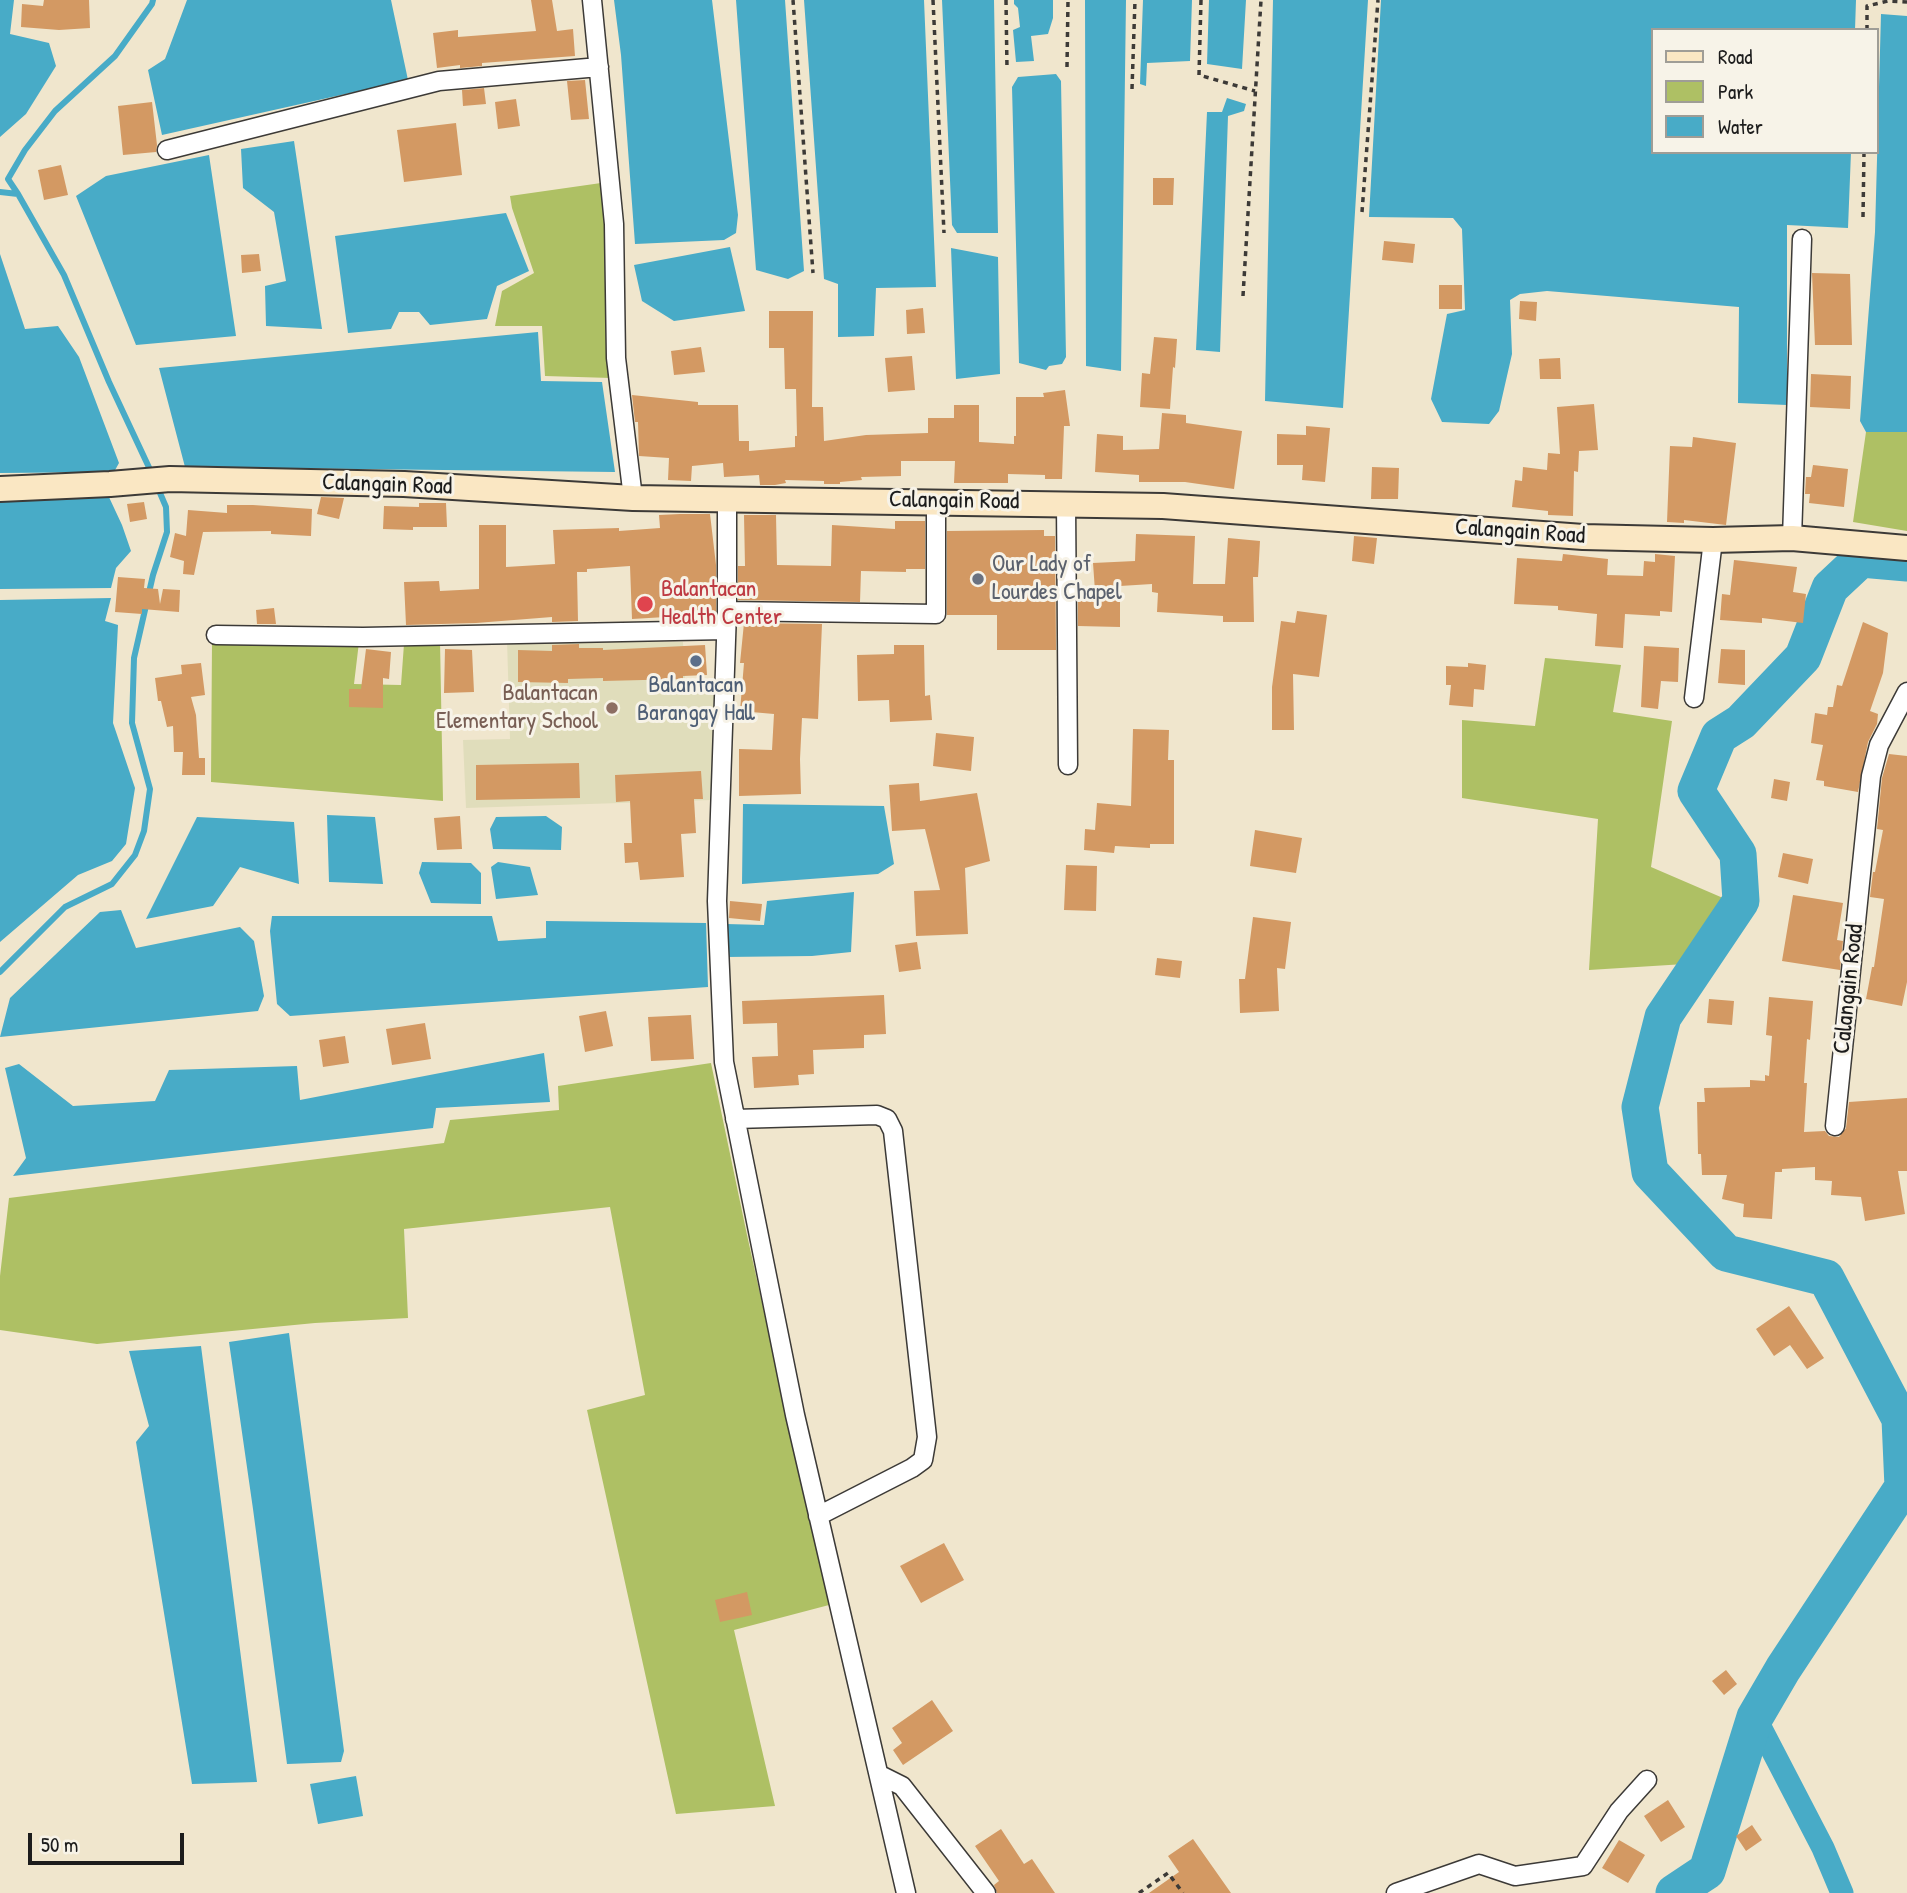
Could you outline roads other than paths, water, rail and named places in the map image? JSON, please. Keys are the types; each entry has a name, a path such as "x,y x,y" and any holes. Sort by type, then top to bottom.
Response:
{"street":[{"path":"592,0 614,224 616,358 633,498"},
{"path":"167,150 439,81 599,67"},
{"path":"1793,538 1802,239"},
{"name":"Calangain Road","path":"0,489 170,479 404,484 633,498 1163,506 1583,537 1713,540 1793,538 1907,548"},
{"path":"727,500 727,611 717,901 724,1062 818,1516 906,1893"},
{"path":"727,611 936,614 936,501"},
{"path":"1066,503 1068,765"},
{"path":"1694,698 1713,540"},
{"path":"216,635 363,637 726,630"},
{"name":"Calangain Road","path":"1835,1126 1871,776 1880,745 1907,692"},
{"path":"735,1119 877,1115 887,1119 893,1131 927,1437 923,1460 818,1516"},
{"path":"880,1775 902,1786 986,1893"},
{"path":"1396,1893 1479,1864 1515,1876 1583,1866 1619,1811 1647,1780"}],"water":[{"path":"0,0 14,0 10,34 49,43 56,66 26,114 0,137"},
{"path":"187,0 391,0 408,80 162,135 148,70 165,59"},
{"path":"614,0 712,0 738,215 736,233 724,240 635,244 621,55"},
{"path":"736,0 785,0 804,271 788,279 756,270"},
{"path":"804,0 924,0 936,287 876,288 874,336 838,337 838,284 824,279"},
{"path":"942,0 994,0 998,233 957,233 952,225"},
{"path":"1014,0 1053,0 1053,18 1048,34 1031,36 1034,61 1016,62 1013,30 1020,27 1018,8"},
{"path":"1085,0 1126,0 1121,371 1086,366"},
{"path":"1143,0 1192,0 1190,61 1147,63 1146,86 1140,84"},
{"path":"1209,0 1246,0 1242,69 1207,64"},
{"path":"1273,0 1368,0 1343,408 1265,401"},
{"path":"1381,0 1856,0 1855,28 1652,28 1652,154 1851,154 1848,228 1787,225 1787,405 1738,403 1739,307 1547,291 1520,294 1510,300 1512,354 1499,411 1489,424 1442,422 1431,399 1447,314 1465,310 1462,229 1453,218 1369,217"},
{"path":"1881,14 1907,16 1907,432 1866,432 1860,421 1875,232"},
{"path":"1056,74 1061,81 1066,357 1062,364 1049,366 1046,370 1019,363 1012,87 1018,77"},
{"path":"1227,98 1246,104 1244,111 1228,116 1220,352 1196,350 1207,112 1222,112"},
{"path":"294,141 322,329 266,326 265,286 286,281 274,212 243,188 241,149"},
{"path":"209,155 236,336 136,345 76,196 106,176"},
{"path":"506,213 529,271 497,286 487,319 430,325 419,312 399,312 391,329 348,333 335,236"},
{"path":"730,247 745,311 674,321 642,301 634,265"},
{"path":"951,248 998,257 1000,374 956,379"},
{"path":"0,254 25,329 58,326 79,357 119,463 114,472 0,473"},
{"path":"538,332 541,381 602,382 615,472 185,467 159,368"},
{"path":"108,495 131,551 116,568 111,588 0,589 0,497"},
{"path":"111,598 105,621 118,625 113,723 135,788 126,844 112,861 78,875 0,942 0,600"},
{"path":"743,804 884,806 894,864 878,874 742,884"},
{"path":"327,815 375,817 383,884 329,882"},
{"path":"546,816 562,827 561,850 493,849 490,829 496,817"},
{"path":"197,817 294,822 299,884 240,867 213,906 146,919"},
{"path":"422,862 471,863 481,873 481,904 431,903 419,873"},
{"path":"498,862 530,867 538,895 496,899 491,867"},
{"path":"854,892 851,952 812,956 726,957 726,924 764,925 767,901"},
{"path":"121,910 136,948 240,927 254,941 264,996 258,1011 0,1037 10,998 100,912"},
{"path":"272,916 492,916 498,941 546,938 546,921 706,923 708,987 290,1016 277,1004 270,931"},
{"path":"544,1053 550,1102 436,1108 433,1128 13,1176 26,1158 5,1068 19,1064 73,1106 155,1101 169,1070 297,1066 300,1100"},
{"path":"289,1333 344,1751 341,1762 287,1764 229,1342"},
{"path":"201,1346 257,1782 192,1784 136,1442 149,1426 129,1351"},
{"path":"356,1776 363,1816 318,1824 310,1784"}],"waterway":[{"path":"0,192 18,194 8,179 25,150 55,111 115,56 153,0"},
{"path":"18,194 64,275 109,382 153,476"},
{"path":"0,972 65,907 112,884 135,855 144,831 150,789 132,723 134,658 153,575 167,532 166,507 157,486"},
{"path":"1674,1893 1707,1871 1755,1717 1783,1669 1903,1487 1900,1419 1826,1278 1726,1253 1650,1172 1640,1107 1663,1017 1741,901 1738,854 1696,791 1719,736 1741,722 1803,657 1830,588 1861,559 1907,563"},
{"path":"1755,1717 1823,1848 1842,1893"}],"place":[{"name":"Our Lady of Lourdes Chapel","path":"978,579"},
{"name":"Balantacan Health Center","path":"645,604"},
{"name":"Balantacan Barangay Hall","path":"696,661"},
{"name":"Balantacan Elementary School","path":"612,708"}]}
